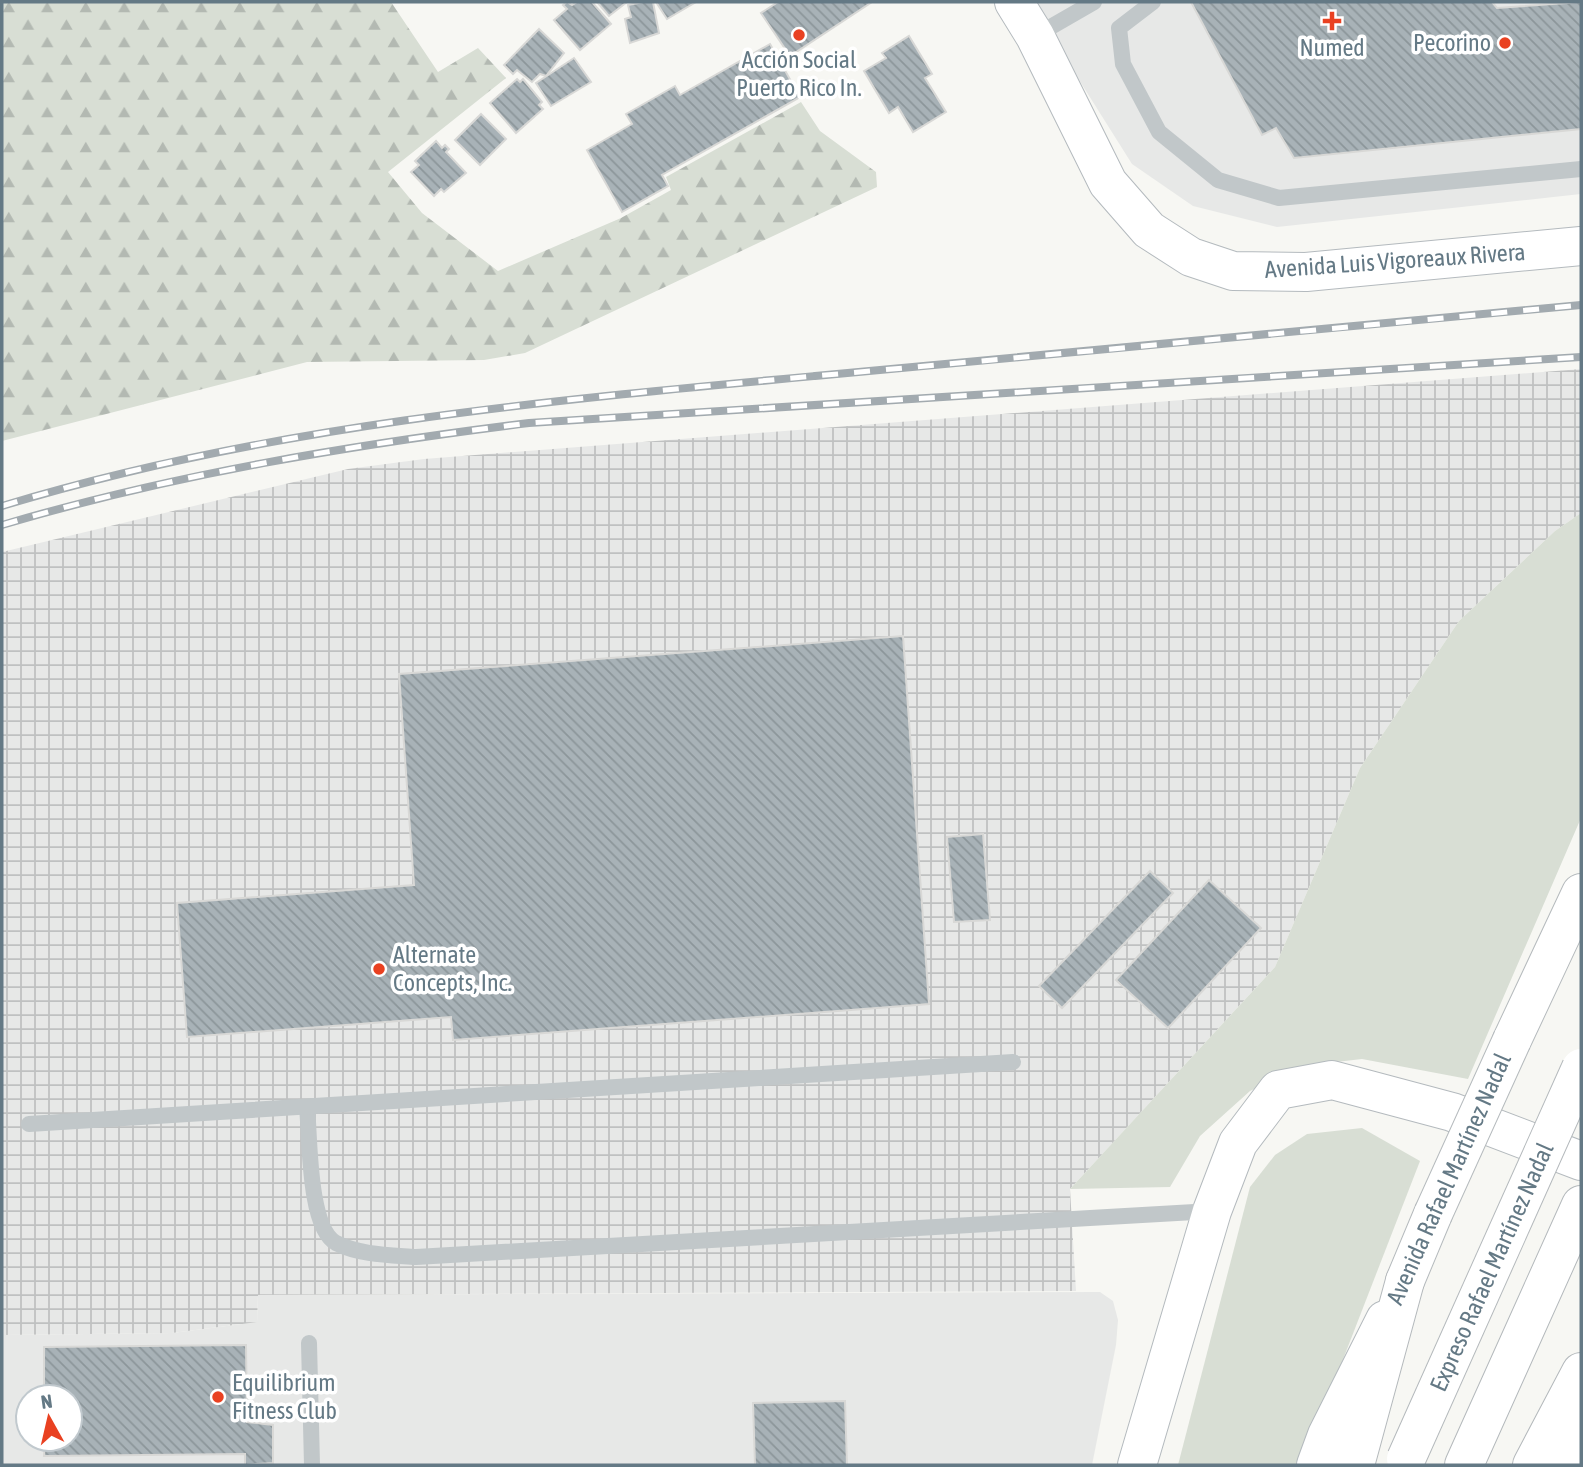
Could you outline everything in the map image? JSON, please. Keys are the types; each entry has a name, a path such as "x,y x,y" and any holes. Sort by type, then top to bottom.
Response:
{"main road":[{"name":"Avenida Luis Vigoreaux Rivera","path":"1014,2 1035,36 1108,183 1149,230 1191,257 1233,271 1306,272 1581,246"},
{"name":"Avenida Rafael Martínez Nadal","path":"1316,1465 1327,1435 1405,1281 1511,1040 1581,892"},
{"name":"Expreso Rafael Martínez Nadal","path":"1404,1462 1581,1068"},
{"path":"1137,1465 1212,1211 1238,1143 1278,1090 1332,1080 1452,1112 1581,1161"},
{"path":"1464,1465 1581,1205"},
{"path":"1355,1465 1405,1281"},
{"path":"1532,1465 1581,1372"},
{"path":"1560,1465 1581,1401"}],"lane":[{"path":"1035,36 1094,2"},
{"path":"1153,2 1119,27 1123,64 1159,132 1218,180 1279,198 1581,169"},
{"path":"29,1124 1013,1062"},
{"path":"307,1107 317,1218 333,1242 366,1253 416,1257 1212,1211"},
{"path":"309,1343 313,1465"}],"shaded area":[{"path":"1030,2 1581,2 1581,194 1277,227 1193,206 1132,164"},
{"path":"1581,369 1581,513 1555,531 1459,621 1360,768 1275,967 1070,1189 1076,1291 258,1295 257,1322 172,1333 2,1335 2,552 348,469 424,459"},
{"path":"1100,1292 1113,1301 1118,1320 1116,1345 1092,1465 2,1465 2,1335 172,1333 257,1322 258,1295"}],"green space":[{"path":"2,2 391,2 438,72 478,48 506,78 388,172 422,213 498,271 621,218 671,190 666,177 801,102 820,131 876,172 877,187 525,353 484,360 307,362 2,441"},
{"path":"1581,513 1581,818 1468,1079 1362,1059 1301,1066 1250,1091 1200,1136 1170,1187 1070,1189 1275,967 1360,768 1459,621 1555,531"},
{"path":"1362,1128 1420,1161 1302,1465 1178,1465 1250,1187 1275,1155 1307,1134"}],"building":[{"path":"567,2 572,5 577,2 592,2 611,24 580,50 554,20 567,9 563,5"},
{"path":"597,2 627,2 609,16"},
{"path":"653,2 659,33 630,43 625,19 631,17 628,5"},
{"path":"656,2 696,2 667,19"},
{"name":"Acción Social Puerto Rico In.","path":"778,2 872,2 790,56 761,13"},
{"path":"1191,2 1492,2 1497,8 1581,2 1581,129 1294,158 1276,128 1262,135"},
{"path":"539,29 564,53 546,76 540,74 532,82 517,70 513,74 504,65"},
{"path":"909,36 932,74 925,78 946,112 913,132 898,107 889,113 864,71 886,58 882,53"},
{"path":"770,44 800,97 662,175 668,186 622,212 587,150 632,124 626,114 675,86 680,95"},
{"path":"574,58 591,82 551,106 536,83"},
{"path":"517,79 520,82 523,79 542,102 539,105 543,109 516,133 490,103"},
{"path":"481,114 506,139 480,165 455,140"},
{"path":"436,141 442,148 445,145 449,149 446,152 466,173 444,192 441,189 434,196 411,172 419,165 415,161"},
{"path":"903,636 929,1004 453,1040 451,1017 187,1037 177,903 414,885 399,674"},
{"path":"983,834 990,920 954,922 947,837"},
{"path":"1150,871 1173,893 1062,1008 1039,986"},
{"path":"1209,880 1261,928 1168,1028 1116,980"},
{"path":"246,1345 247,1422 273,1425 273,1463 245,1465 245,1454 44,1456 44,1453 84,1453 84,1383 44,1383 44,1347"},
{"path":"845,1401 847,1465 755,1465 753,1403"}],"railway":[{"path":"2,506 101,478 202,455 303,436 507,407 712,385 1581,305"},
{"path":"2,525 132,491 263,463 529,423 1581,357"}],"place":[{"name":"Numed","path":"1332,21"},
{"name":"Acción Social Puerto Rico In.","path":"799,35"},
{"name":"Pecorino","path":"1505,43"},
{"name":"Alternate Concepts, Inc.","path":"379,969"},
{"name":"Equilibrium Fitness Club","path":"218,1397"}]}
